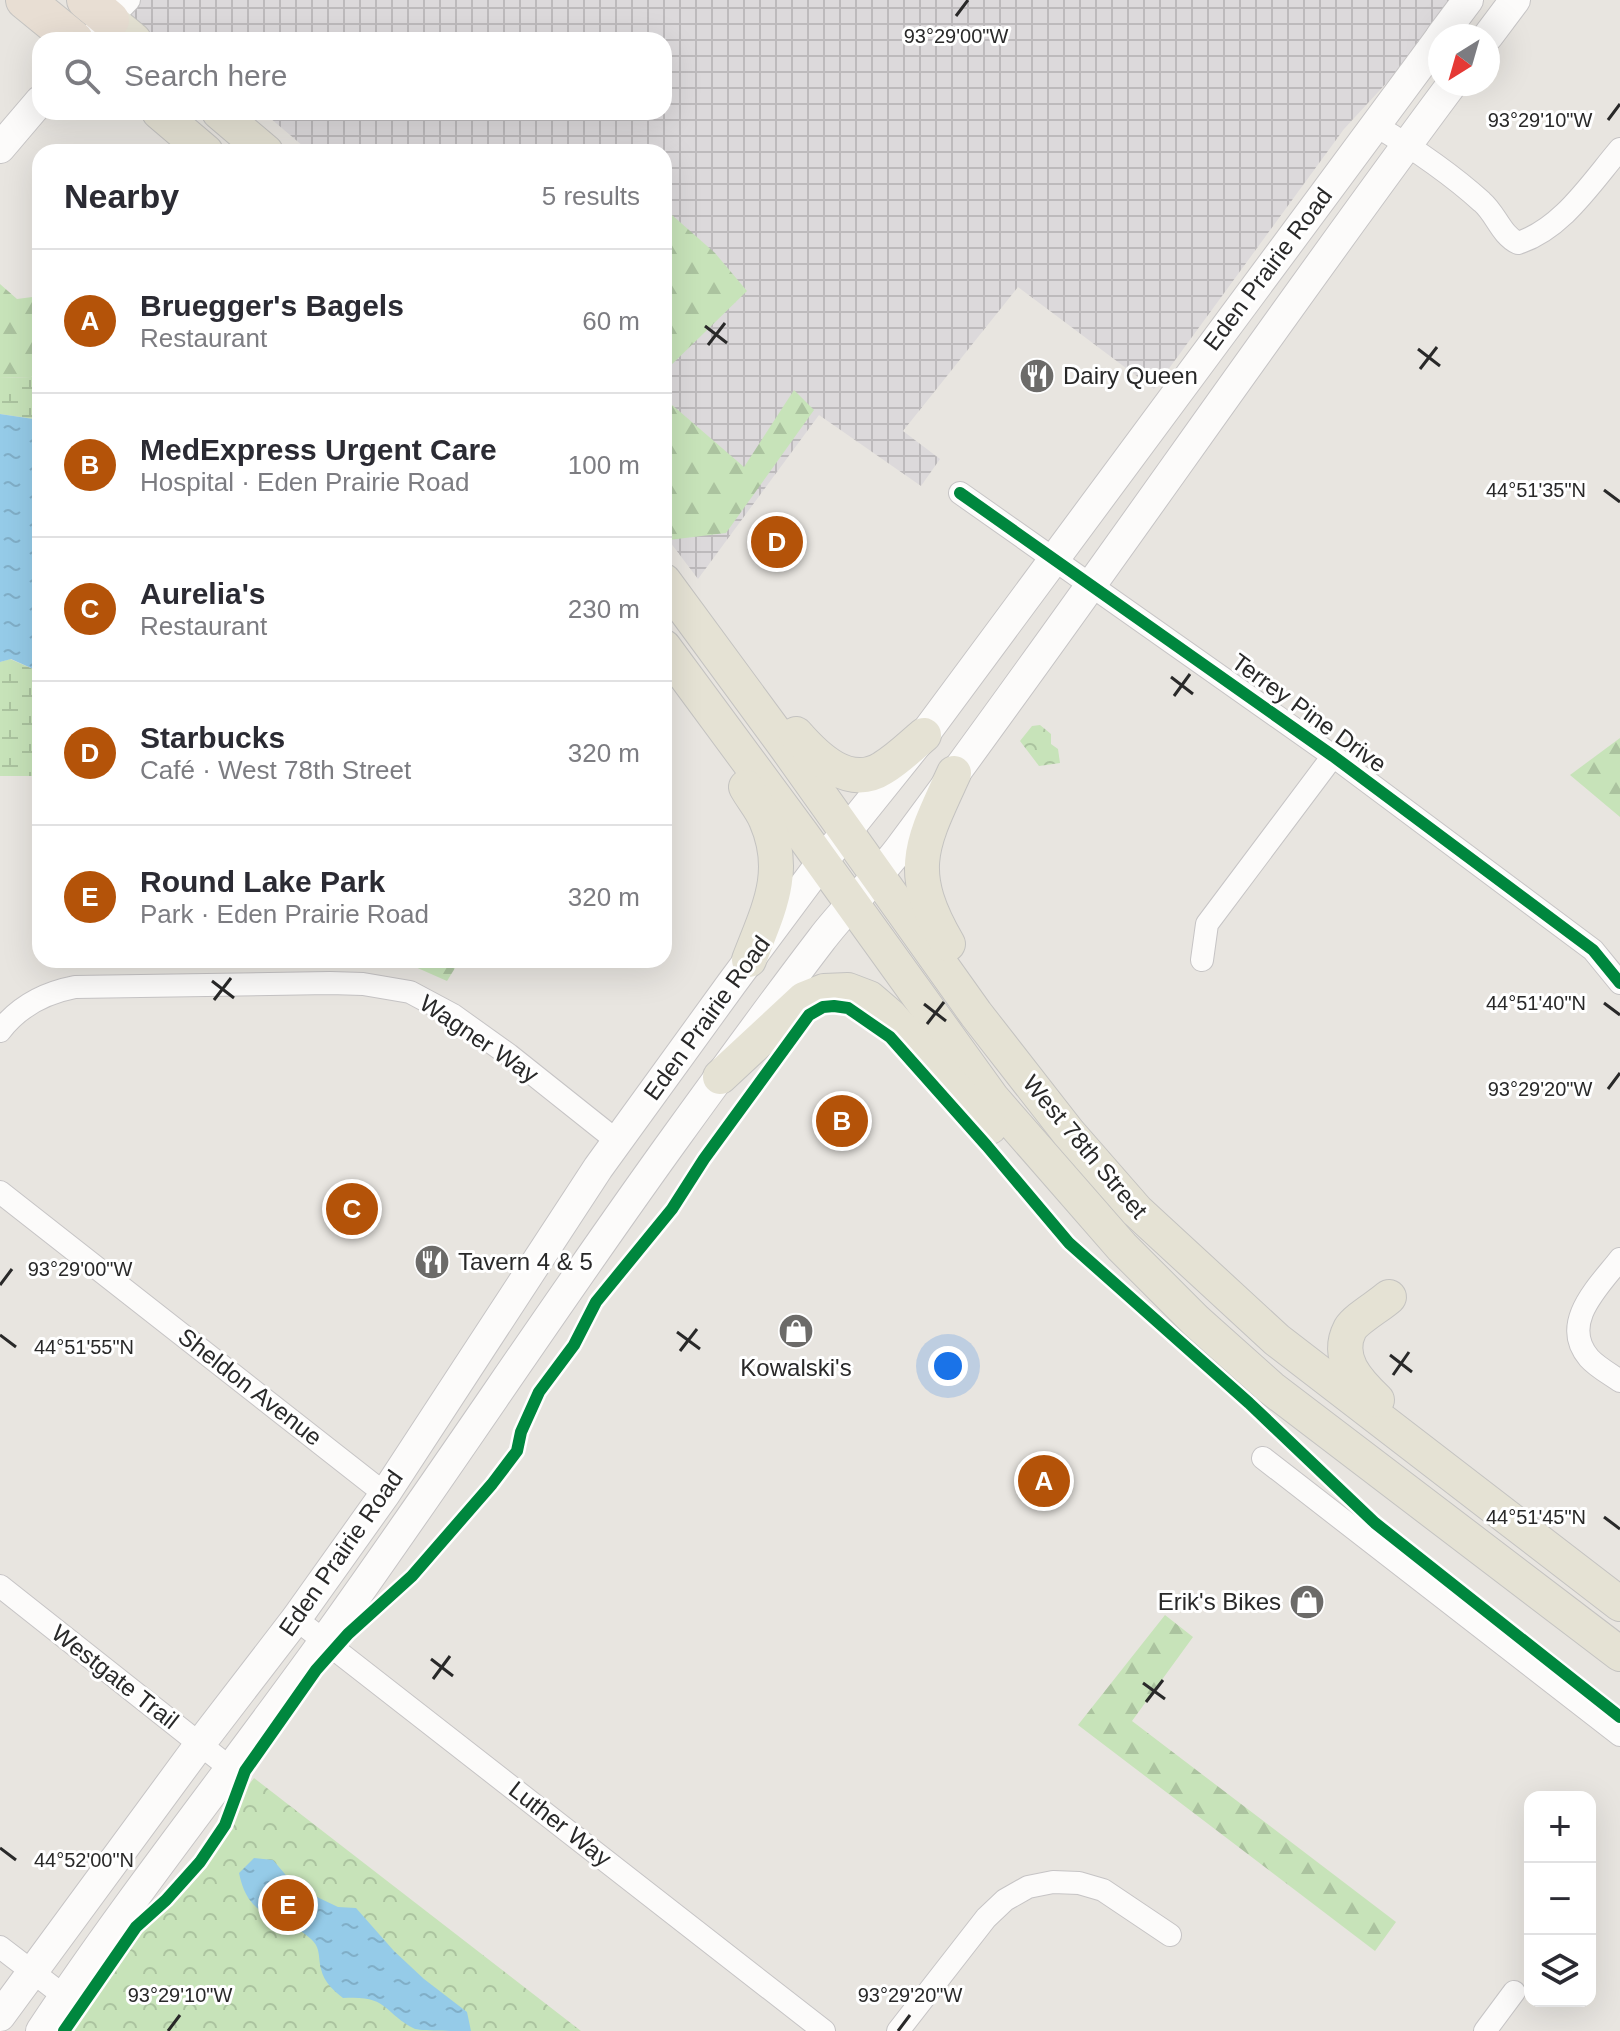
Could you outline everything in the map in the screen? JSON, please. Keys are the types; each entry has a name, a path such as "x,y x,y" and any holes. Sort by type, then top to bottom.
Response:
{"highway":[{"path":"25,0 64,32"}],"main road":[{"name":"Eden Prairie Road","path":"1450,24 1468,0"},
{"path":"1497,24 1515,0"},
{"name":"Eden Prairie Road","path":"0,2016 296,1619 385,1494 617,1141 822,862 924,735 1428,54"},
{"name":"Eden Prairie Road","path":"41,2031 435,1484 572,1281 822,938 894,856 1443,96"},
{"path":"0,148 32,110"},
{"path":"168,120 197,144"},
{"path":"228,120 257,144"},
{"name":"West 78th Street","path":"672,592 976,1014 1068,1132 1137,1211 1277,1340 1611,1598"},
{"path":"703,634 817,758 835,769 858,774 881,770 924,735"},
{"name":"West 78th Street","path":"672,658 992,1098 1122,1247 1196,1321 1271,1388 1620,1654"},
{"path":"672,684 738,774 766,820 776,856 776,886 749,960"},
{"path":"954,773 926,835 921,855 921,879 927,902 941,931 968,977 1055,1091 1110,1157 1218,1267 1277,1340"},
{"path":"720,1077 804,999 824,991 848,990 869,998 890,1016 1077,1221 1196,1321"},
{"path":"1389,1297 1351,1329 1346,1355 1358,1383 1545,1530 1611,1598"}],"street":[{"path":"1375,125 1463,185 1490,209 1508,238 1518,243 1537,237 1565,212 1620,149"},
{"name":"Terrey Pine Drive","path":"960,493 1333,756 1593,950 1620,983"},
{"path":"1202,960 1207,924 1333,756"},
{"name":"Wagner Way","path":"0,1031 8,1020 32,1001 75,987 330,983 363,984 410,992 453,1015 509,1055 617,1141"},
{"name":"Sheldon Avenue","path":"0,1192 385,1494"},
{"path":"1620,1259 1586,1304 1571,1331 1590,1360 1620,1381"},
{"path":"1263,1458 1620,1735"},
{"name":"Westgate Trail","path":"0,1586 230,1768"},
{"name":"Luther Way","path":"296,1619 824,2031"},
{"path":"898,2031 986,1918 1005,1900 1028,1887 1053,1882 1079,1883 1103,1890 1170,1935"},
{"path":"0,1947 64,1996"},
{"path":"1485,2031 1514,1992"}],"shaded area":[{"path":"86,0 1463,0 1441,24 1428,24 1428,38 1344,129 1154,389 1018,287 903,431 940,459 921,486 819,415 698,579 672,545 672,144 301,144 272,120 672,120 672,32 124,32"}],"green space":[{"path":"672,215 715,253 747,291 672,364"},
{"path":"0,284 17,299 32,297 32,376 0,378"},
{"path":"31,377 32,419 0,414 0,378"},
{"path":"794,390 814,410 726,533 672,540 672,405 744,467"},
{"path":"10,659 32,669 32,776 0,776 0,662"},
{"path":"1040,725 1051,734 1051,744 1058,749 1060,763 1039,766 1020,741 1032,726"},
{"path":"1620,738 1620,817 1570,775"},
{"path":"418,968 455,968 447,981"},
{"path":"1165,1615 1193,1637 1132,1721 1396,1922 1375,1951 1078,1725"},
{"path":"254,1778 581,2031 61,2031"}],"water":[{"path":"0,414 32,419 32,668 11,659 0,662"},
{"path":"254,1858 273,1860 296,1887 338,1907 356,1908 394,1951 467,2012 471,2031 415,2029 377,2002 343,1998 324,1978 314,1942 300,1930 268,1915 250,1901 239,1873"}],"cycle path":[{"path":"960,493 1333,756 1593,950 1620,983"},
{"path":"64,2031 136,1927 166,1900 200,1862 225,1825 245,1771 316,1670 348,1634 412,1576 517,1451 521,1432 539,1392 574,1345 596,1302 672,1209 704,1159 809,1015 823,1007 848,1008 890,1037 1069,1243 1249,1403 1375,1523 1620,1717"}],"place":[{"name":"Dairy Queen","path":"1037,376"},
{"name":"Starbucks","path":"777,542"},
{"name":"MedExpress Urgent Care","path":"842,1121"},
{"name":"Aurelia's","path":"352,1209"},
{"name":"Tavern 4 & 5","path":"432,1262"},
{"name":"Kowalski's","path":"796,1331"},
{"name":"Bruegger's Bagels","path":"1044,1481"},
{"name":"Erik's Bikes","path":"1307,1602"},
{"name":"Round Lake Park","path":"288,1905"}]}
